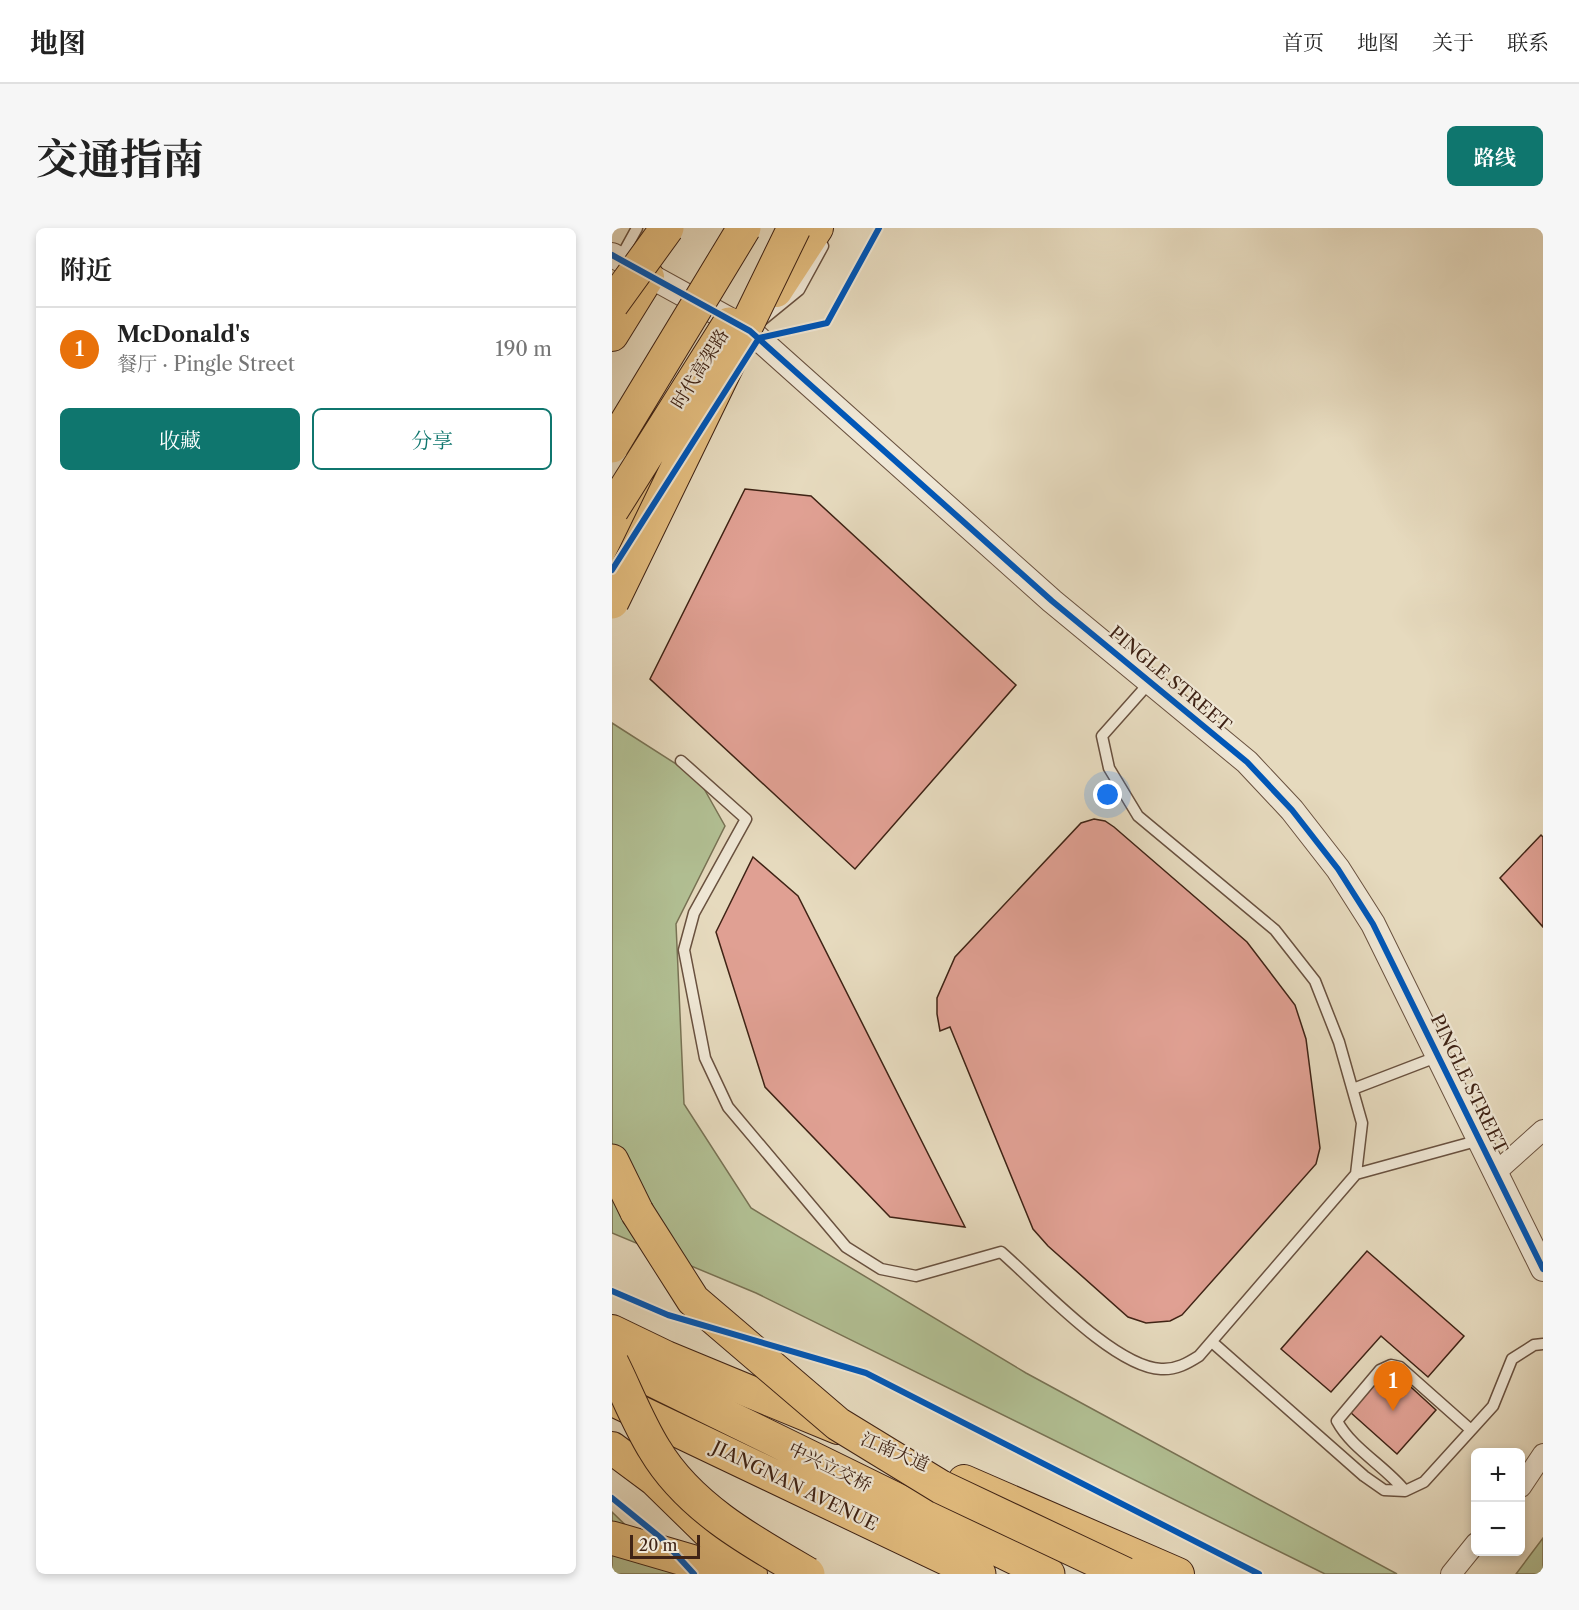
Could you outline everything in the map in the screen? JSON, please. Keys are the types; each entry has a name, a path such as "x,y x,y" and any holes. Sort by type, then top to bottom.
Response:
{"highway":[{"path":"612,304 667,228"},
{"name":"时代高架路","path":"612,446 744,228"},
{"name":"时代高架路","path":"612,510 789,228"},
{"path":"612,602 794,228"},
{"path":"612,1161 637,1212 693,1300 838,1424 941,1487 1125,1574"},
{"path":"612,1361 656,1451 693,1497 761,1546 808,1574"},
{"name":"中兴立交桥","path":"612,1361 1048,1574"},
{"name":"JIANGNAN AVENUE","path":"612,1399 979,1574"},
{"path":"612,1538 735,1574"}],"main road":[{"path":"612,335 649,275 673,228"},
{"path":"612,547 750,331 822,233"},
{"name":"江南大道","path":"612,1331 666,1357 1178,1574"},
{"path":"612,1448 656,1480 751,1574"}],"street":[{"name":"PINGLE STREET","path":"616,257 750,331 1052,601 1247,762 1292,810 1338,869 1378,933 1543,1269"},
{"path":"1496,1173 1543,1130"},
{"path":"1525,1480 1543,1454"},
{"path":"1451,1574 1471,1549"}],"lane":[{"path":"616,257 636,228"},
{"path":"681,761 746,819 693,913 684,950 705,1058 728,1107 846,1247 881,1269 916,1276 1001,1252 1108,1347 1138,1364 1162,1370 1184,1366 1199,1356 1356,1174 1362,1122 1339,1042 1315,981 1275,930 1138,816 1109,768 1102,736 1150,682"},
{"path":"1353,1089 1439,1056"},
{"path":"1356,1174 1480,1140"},
{"path":"1212,1342 1364,1476 1384,1490 1405,1491 1425,1482 1493,1406 1512,1359 1534,1345 1543,1344"},
{"path":"1405,1491 1392,1475 1344,1434 1337,1421 1380,1370 1391,1365 1400,1367 1471,1430"}],"green space":[{"path":"612,723 698,778 725,826 676,924 684,1104 751,1208 1026,1373 1397,1574 1325,1574 756,1293 612,1233"},
{"path":"612,1512 676,1574 612,1574"},
{"path":"1543,1538 1543,1574 1516,1574"}],"building":[{"path":"745,489 811,496 1016,685 855,869 650,679"},
{"path":"1094,819 1105,821 1114,827 1247,942 1295,1005 1306,1039 1320,1148 1316,1164 1182,1315 1170,1321 1146,1323 1128,1317 1048,1246 1033,1229 950,1027 940,1031 937,1014 937,998 955,957 1081,823"},
{"path":"1541,835 1543,837 1543,927 1500,878"},
{"path":"753,857 798,896 965,1227 890,1217 765,1087 716,932"},
{"path":"1367,1251 1464,1336 1428,1377 1381,1336 1331,1392 1281,1349"},
{"path":"1389,1367 1436,1410 1397,1454 1350,1412"}],"cycle path":[{"path":"612,570 759,338 827,323 879,228"},
{"path":"612,255 750,331 1052,601 1247,762 1292,810 1338,869 1373,924 1543,1269"},
{"path":"612,1291 668,1315 866,1373 1259,1574"},
{"path":"612,1498 661,1538 694,1574"}],"place":[{"name":"McDonald's","path":"1393,1411"}]}
